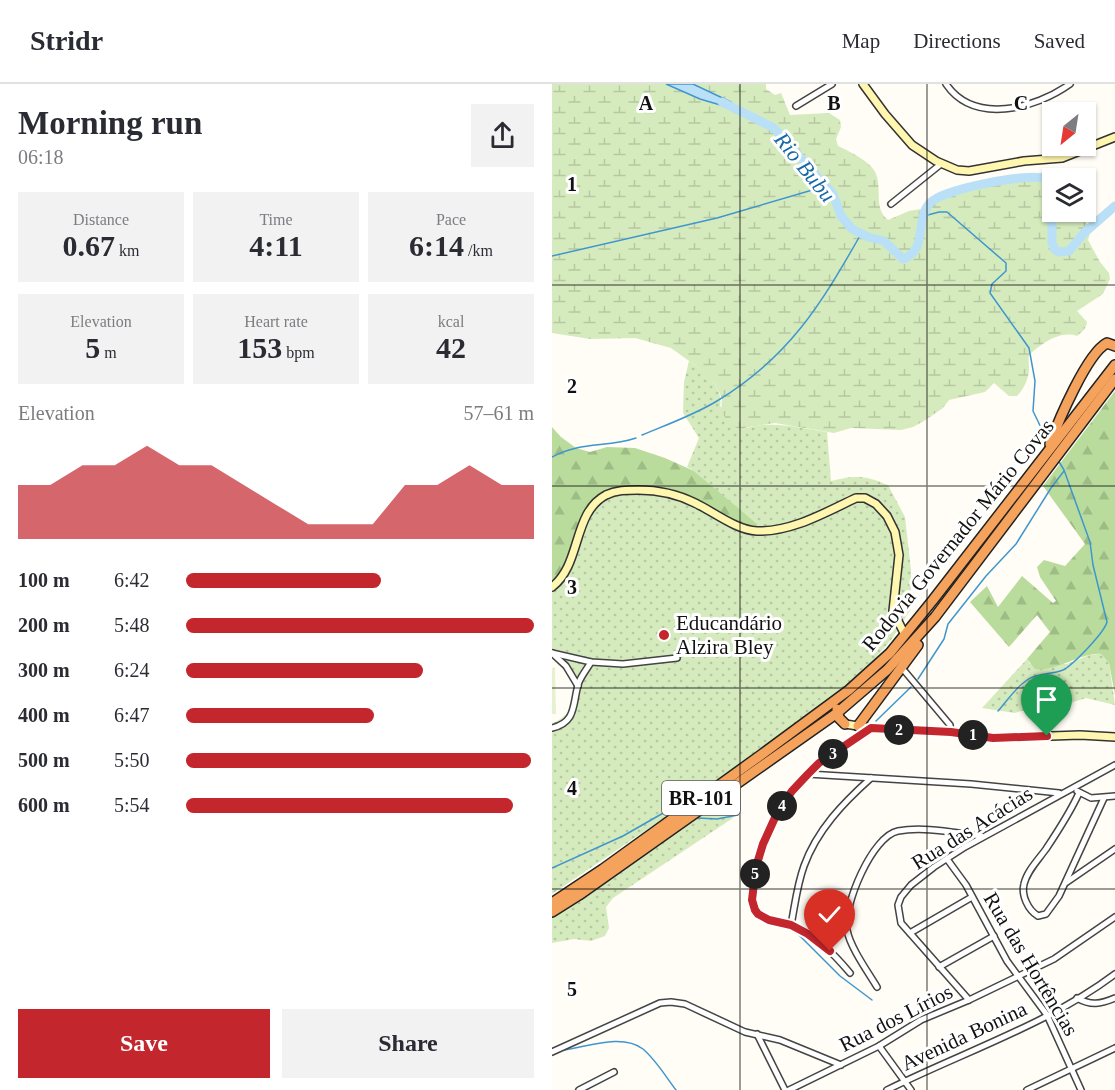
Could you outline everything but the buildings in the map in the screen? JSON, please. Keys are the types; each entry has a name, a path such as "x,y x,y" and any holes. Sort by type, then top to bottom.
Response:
{"highway":[{"path":"1046,455 1066,406 1089,364 1103,346 1109,343 1115,346"},
{"name":"Rodovia Governador Mário Covas","path":"552,903 780,742 849,690 890,652 1115,365"},
{"path":"1072,437 1076,424 1115,374"},
{"name":"Rodovia Governador Mário Covas","path":"552,912 837,713 887,670 935,617 1115,379"},
{"path":"858,726 902,668 935,617"},
{"path":"845,724 837,713 841,700 889,660 890,652"},
{"path":"816,728 845,724"}],"street":[{"path":"796,106 832,84"},
{"path":"863,84 906,139 941,164 963,171 1024,161 1054,159 1115,137"},
{"path":"946,84 962,100 980,108 993,109 1006,109 1044,99 1070,84"},
{"path":"891,204 941,164"},
{"path":"552,587 563,576 571,561 591,508 604,497 618,491 651,490 673,494 694,502 741,527 756,531 799,524 856,498 865,498 876,504 887,516 895,532 899,555 892,611 905,635"},
{"path":"552,653 591,662 641,664 677,658"},
{"path":"552,653 566,666 578,686"},
{"path":"552,728 565,723 569,718 578,686 591,662"},
{"path":"902,668 950,725 951,732"},
{"path":"845,724 871,728 951,732 993,738 1080,735 1115,737"},
{"path":"850,973 808,934 791,925 769,920 758,914 753,905 752,893 763,844 774,819 792,791 819,763 871,728"},
{"name":"Rua das Acácias","path":"969,1000 899,918 898,905 901,897 911,885 982,836 1115,765"},
{"path":"808,774 971,784 1061,794"},
{"path":"791,925 801,876 813,847 837,810 871,777"},
{"path":"1073,789 1091,798 1115,796"},
{"path":"1079,793 1070,814 1028,873 1023,885 1024,897 1034,914 1038,916 1046,914 1059,896 1104,798"},
{"path":"877,987 849,937 847,925 864,866 879,843 898,831 982,836"},
{"path":"1065,883 1115,849"},
{"name":"Rua das Hortências","path":"947,859 960,876 1007,961 1047,1016 1081,1090"},
{"path":"910,933 972,897"},
{"name":"Rua dos Lírios","path":"789,1090 879,1046 921,1020 969,1000 1054,959 1115,917"},
{"path":"939,967 994,936"},
{"name":"Avenida Bonina","path":"887,1090 1047,1016 1115,974"},
{"path":"1077,998 1086,1004 1100,1004 1115,998"},
{"path":"552,1052 660,1003 671,1002 685,1004 746,1032 780,1040 841,1065"},
{"path":"757,1034 785,1090"},
{"path":"879,1046 906,1080 911,1090"},
{"path":"1027,1090 1115,1048"},
{"path":"579,1090 615,1072"}],"green space":[{"path":"552,84 666,84 700,99 727,107 725,99 693,84 766,84 766,89 775,95 781,93 790,115 829,113 840,120 841,127 836,139 838,146 862,159 874,170 877,176 880,209 888,220 909,211 927,208 942,193 997,178 1037,176 1042,179 1042,222 1086,222 1091,230 1088,240 1109,273 1110,279 1103,294 1077,311 1087,322 1082,332 1077,336 1064,335 1051,339 1029,355 1028,377 1017,396 1009,396 994,383 985,392 949,400 943,408 924,421 901,430 851,428 834,433 775,423 741,430 731,425 721,412 722,398 715,384 696,366 671,348 635,338 590,339 552,333"},
{"path":"689,361 716,386 720,406 741,430 773,425 827,432 831,481 860,477 888,485 905,517 911,570 911,609 891,640 865,670 833,697 720,780 552,894 552,723 559,720 570,709 574,688 569,673 552,656 552,586 583,522 605,493 714,488 687,467 699,438 683,413 684,382"},
{"path":"1115,391 1115,695 1109,663 1101,654 1085,656 1052,668 1035,669 1027,659 1050,632 1037,615 1009,647 970,602 987,586 998,607 1022,576 1053,603 1056,601 1040,577 1037,567 1044,560 1065,566 1085,544 1043,486"},
{"path":"552,427 576,448 590,452 607,447 635,448 694,471 757,524 757,528 747,529 691,498 615,489 589,510 568,566 552,586"},
{"path":"1101,654 1109,663 1115,705 1086,698 1061,706 1015,713 982,708 1027,659 1030,664 1067,664 1089,655"},
{"path":"555,667 556,714 552,714 552,668"},
{"path":"726,798 733,807 733,818 613,898 606,907 609,928 605,936 591,941 574,939 552,943 552,917 579,902"}],"water":[{"path":"666,84 693,84 731,102 731,106 727,107 700,99"}],"waterway":[{"name":"Rio Bubu","path":"722,102 774,128 833,194 841,216 852,229 868,237 884,241 903,259 916,249 923,217 930,203 951,192 968,187 1023,178 1047,179 1052,189 1052,243 1055,250 1059,252 1069,251 1084,233 1115,206"},
{"path":"552,256 717,218 826,186"},
{"path":"924,216 947,212 1006,263 1006,271 992,284 990,293 1029,348 1035,381 1033,411 1047,440"},
{"path":"642,435 680,420 717,401 764,366 801,328 861,234"},
{"path":"552,457 573,449 636,438"},
{"path":"998,711 1027,680 1068,667 1081,656 1107,622 1093,565 1090,542 1064,470 1058,460"},
{"path":"918,679 944,639 948,624 986,576 1016,544 1064,471"},
{"path":"876,721 911,687"},
{"path":"798,781 818,762"},
{"path":"769,808 776,810"},
{"path":"552,868 623,836 665,812 672,811"},
{"path":"698,818 717,819 738,815"},
{"path":"774,924 787,929"},
{"path":"798,934 840,976 872,1000"},
{"path":"564,1050 615,1041 635,1044 652,1058 676,1090"}],"place":[{"name":"Educandário Alzira Bley","path":"664,635"}],"route":[{"path":"830,951 808,934 791,925 769,920 758,914 752,900 756,867 763,844 778,811 792,791 819,763 871,728 951,732 993,738 1047,736"}]}
